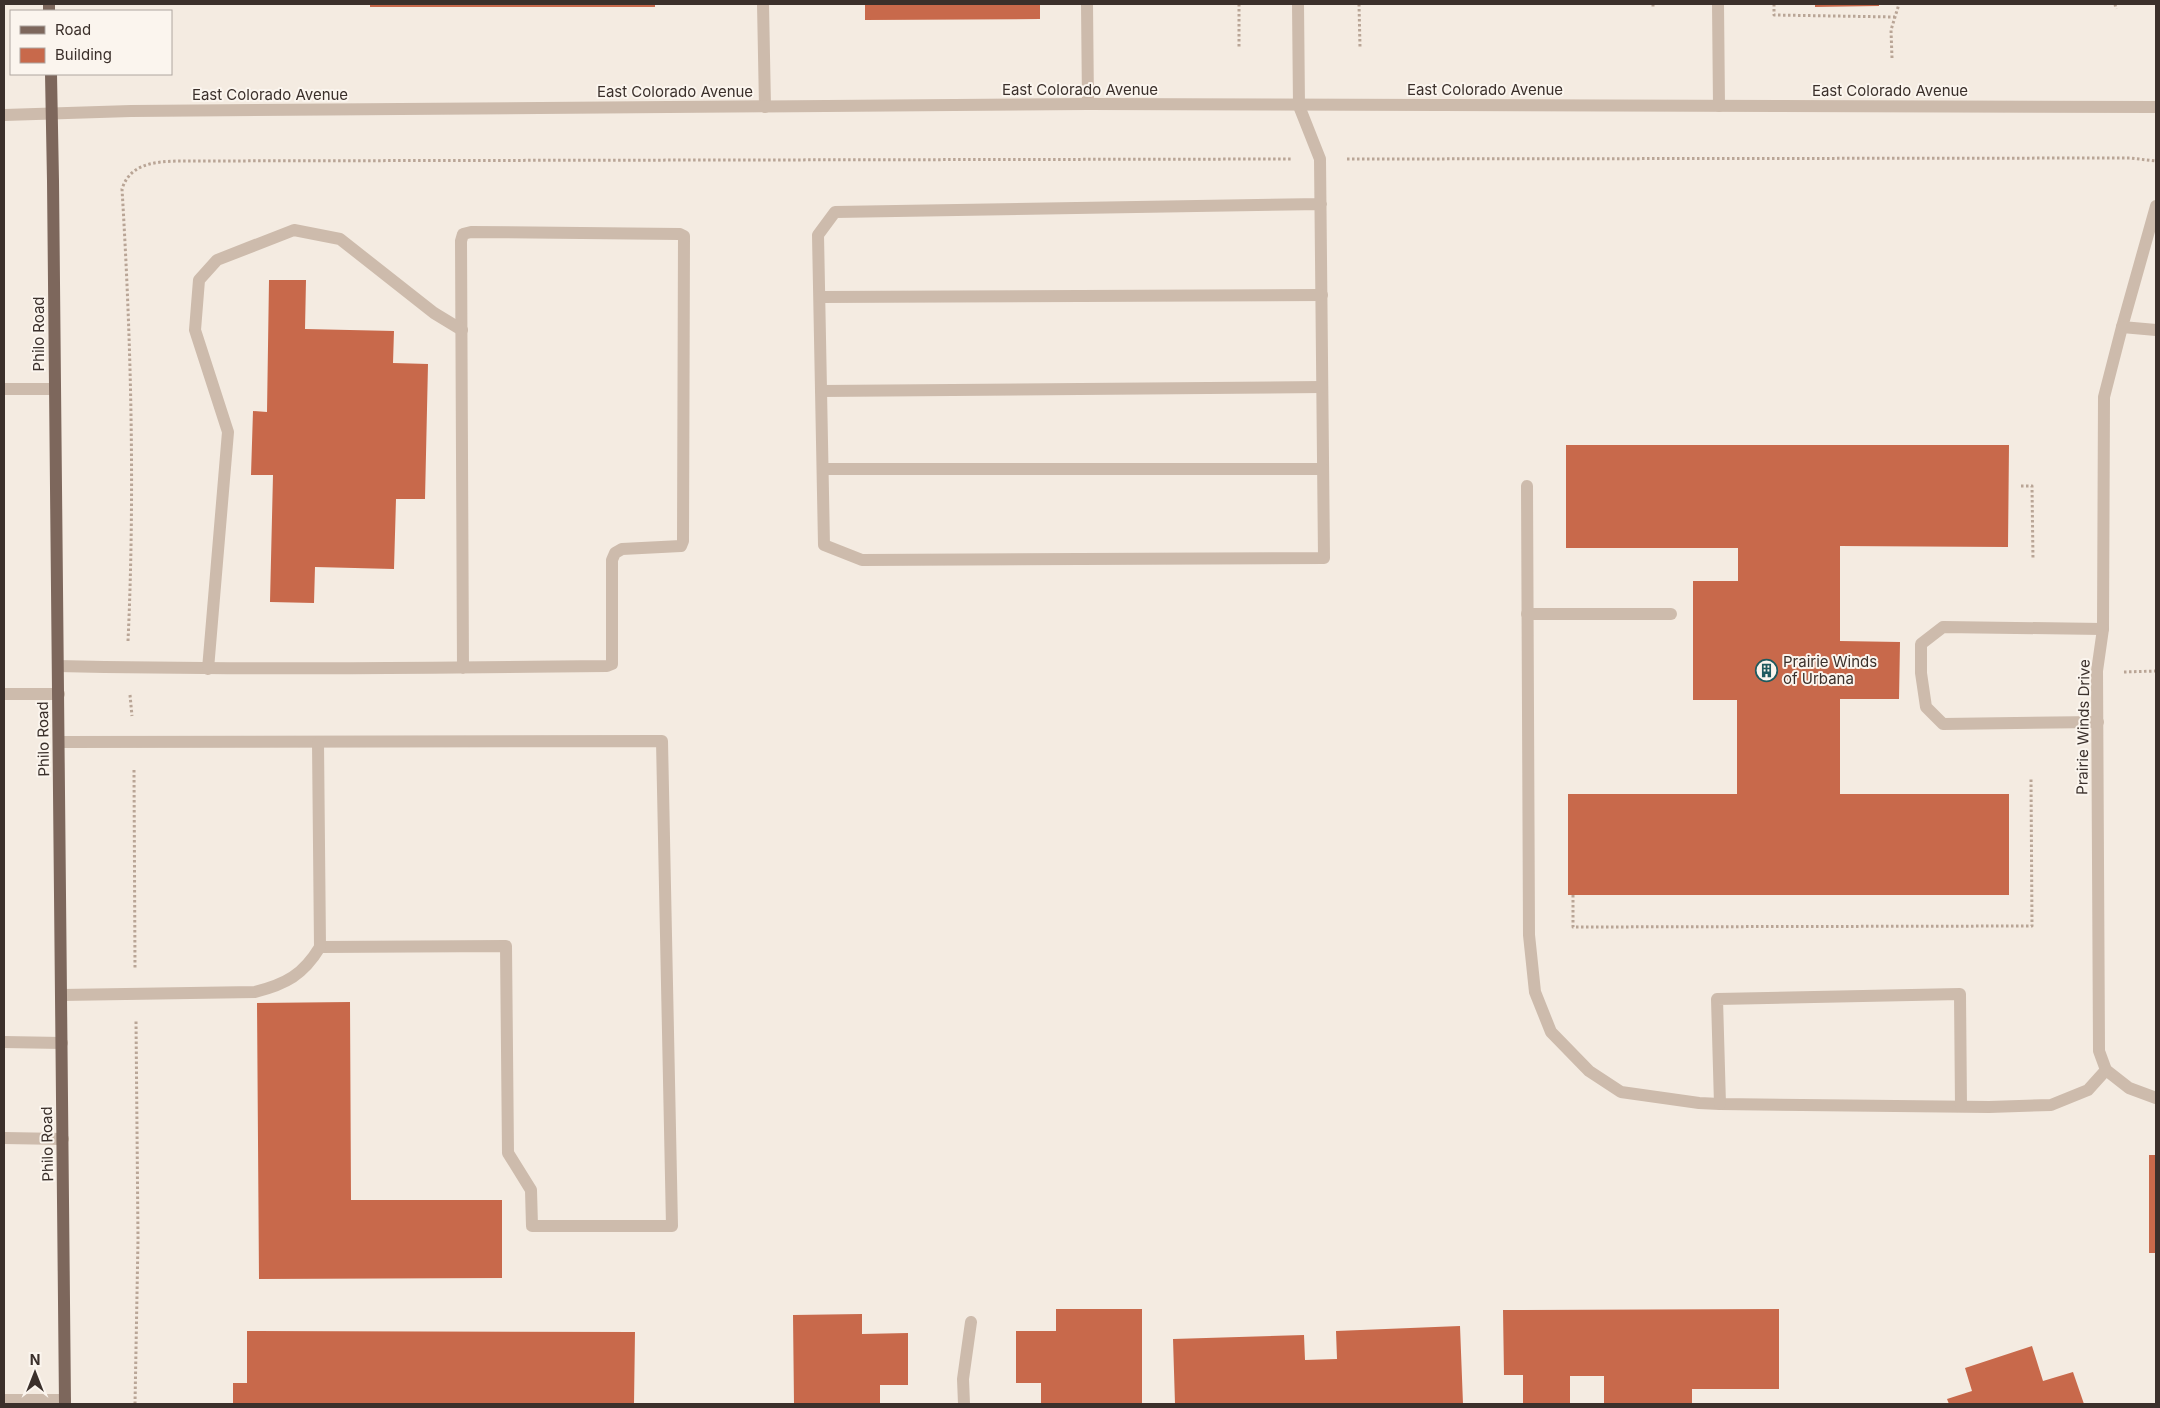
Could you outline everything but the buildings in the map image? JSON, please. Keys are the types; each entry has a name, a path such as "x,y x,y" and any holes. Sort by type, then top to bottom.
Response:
{"main road":[{"name":"Philo Road","path":"51,75 60,742 65,1402"}],"street":[{"path":"763,4 765,107"},
{"path":"1087,4 1088,104"},
{"path":"1298,4 1299,106 1320,159 1321,204 1322,295 1324,558 862,560 824,545 818,235 835,212 1321,204"},
{"path":"1718,4 1719,106"},
{"name":"East Colorado Avenue","path":"4,116 131,111 1088,104 2156,107"},
{"name":"Prairie Winds Drive","path":"2106,1070 2099,1052 2097,671 2103,628 2104,397 2156,206"},
{"path":"208,670 228,432 195,330 199,280 217,260 294,230 340,239 434,314 462,330"},
{"path":"58,666 208,670 463,668 607,666 612,664 612,560 615,553 622,549 681,546 683,541 684,236 680,234 471,232 463,234 461,241 463,668"},
{"path":"820,297 1322,295"},
{"path":"2122,327 2156,330"},
{"path":"821,391 1322,387"},
{"path":"4,389 55,389"},
{"path":"823,469 1323,469"},
{"path":"1527,486 1529,934 1535,992 1551,1032 1589,1071 1621,1092 1699,1104 2051,1105 2088,1090 2106,1070 2128,1088 2156,1098"},
{"path":"1527,614 1672,614"},
{"path":"2098,722 1943,724 1926,707 1922,673 1922,644 1943,627 2103,628"},
{"path":"4,694 59,694"},
{"path":"60,742 134,744 662,741 672,1226 532,1226 532,1190 508,1154 506,946 320,947"},
{"path":"62,995 255,992 279,986 298,974 310,963 320,947 318,743"},
{"path":"1720,1104 1717,999 1960,994 1961,1106"},
{"path":"4,1042 62,1043"},
{"path":"4,1138 63,1138"},
{"path":"964,1404 963,1379 970,1322"},
{"path":"4,1400 65,1402"}],"path":[{"path":"1239,4 1239,48"},
{"path":"1359,4 1360,47"},
{"path":"1774,4 1774,15 1894,17"},
{"path":"1892,58 1891,30 1899,4"},
{"path":"2116,4 2116,10"},
{"path":"135,1404 138,1239 134,744 128,668 131,478 128,286 122,189 125,179 142,165 153,162 186,161 2130,158 2156,161"},
{"path":"2021,486 2032,486 2033,560"},
{"path":"2118,672 2156,671"},
{"path":"1573,895 1573,927 2032,926 2031,779"}],"place":[{"name":"Prairie Winds of Urbana","path":"1767,670"}]}
